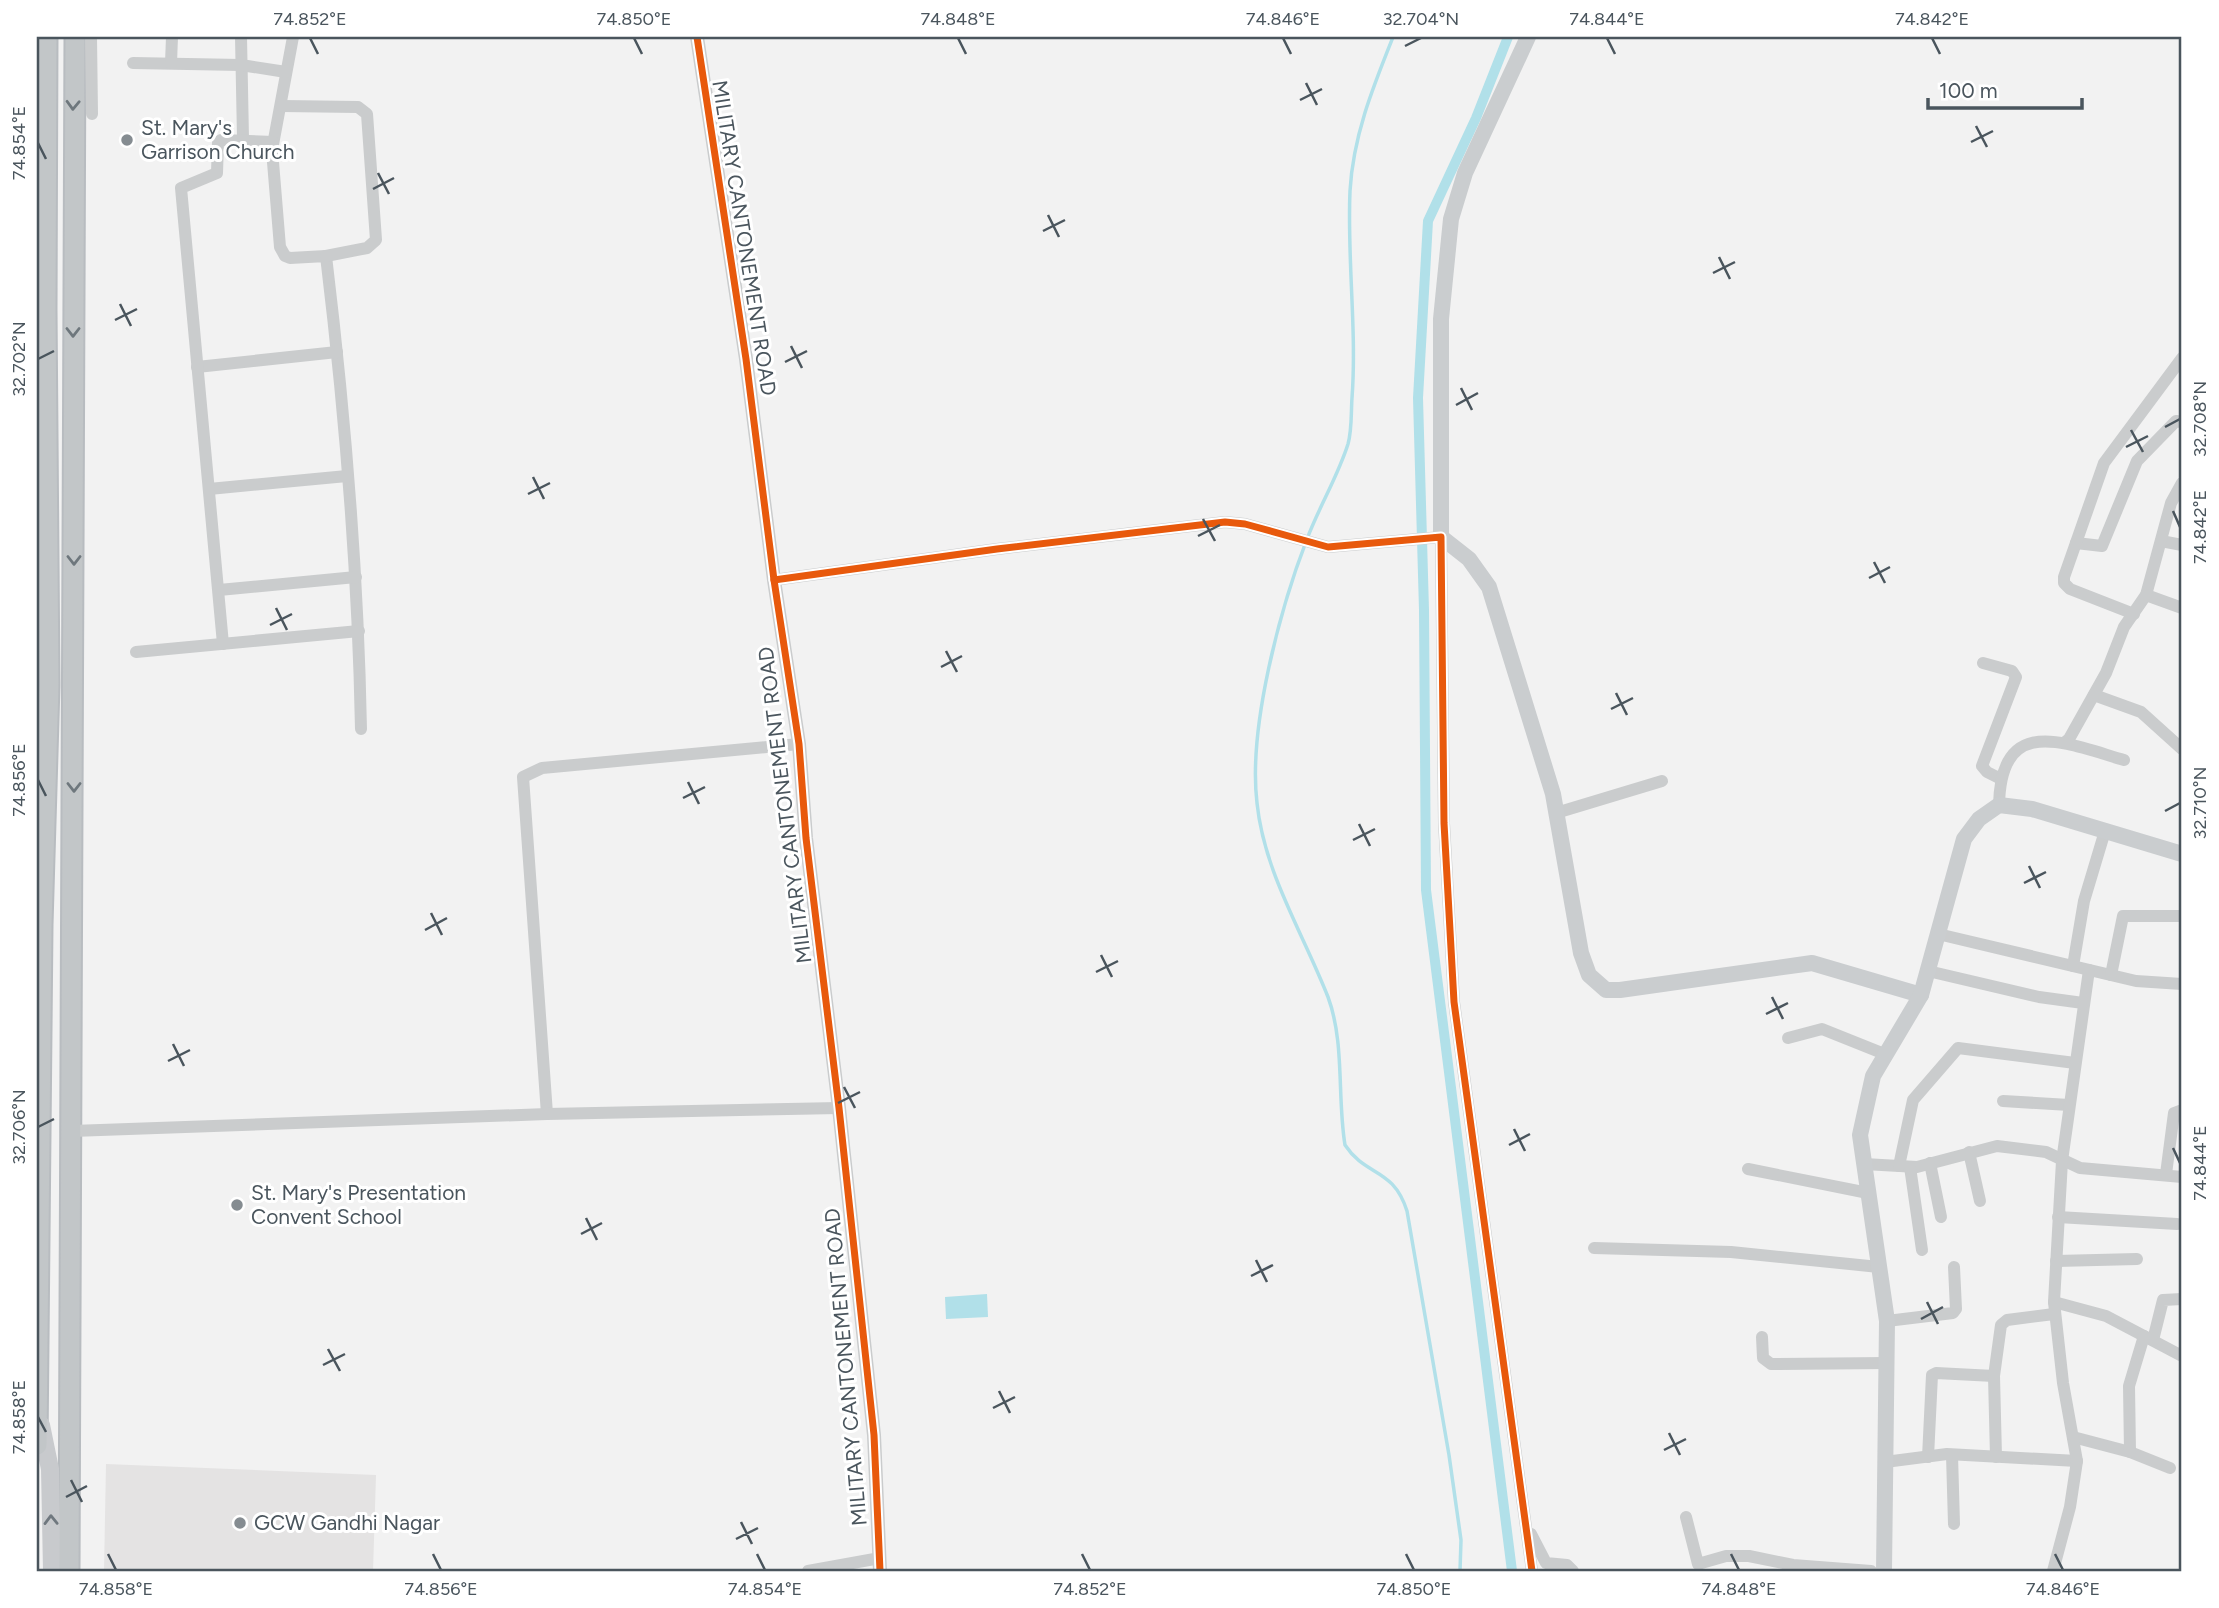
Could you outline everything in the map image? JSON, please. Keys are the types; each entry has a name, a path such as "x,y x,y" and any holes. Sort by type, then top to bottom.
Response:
{"highway":[{"path":"37,1445 39,925 43,686 41,118 47,37"},
{"path":"69,1571 75,684 75,37"}],"main road":[{"path":"1528,37 1465,173 1447,238 1441,319 1436,537 1469,559 1489,587 1556,813 1581,953 1589,975 1606,990 1812,963 1921,995"},
{"path":"1884,1571 1887,1321 1860,1135 1873,1076 1921,995 1964,839 1979,819 1998,805 2032,809 2182,854"},
{"path":"38,1418 50,1469 52,1571"}],"street":[{"path":"92,37 92,114"},
{"path":"171,63 172,37"},
{"path":"241,37 243,139"},
{"path":"282,106 358,107 367,114 376,240 367,248 326,256 290,258 282,252 272,157 293,37"},
{"name":"MILITARY CANTONEMENT ROAD","path":"696,37 746,359 774,580 799,744 806,838 839,1108 874,1436 880,1565"},
{"path":"134,64 241,65 286,72"},
{"path":"223,644 181,188 217,173 218,142 221,140 273,142"},
{"path":"326,256 356,577 361,729"},
{"path":"197,367 337,352"},
{"path":"2134,614 2066,586 2064,577 2108,455 2182,358"},
{"path":"2076,543 2102,546 2137,461 2176,421 2182,422"},
{"path":"209,489 347,475"},
{"path":"2064,743 2106,673 2124,627 2147,596 2161,541 2182,484"},
{"path":"774,580 997,549 1225,522 1245,524 1313,545 1341,546 1436,537 1444,823 1457,1037 1532,1571"},
{"path":"2161,541 2182,545"},
{"path":"219,590 356,577"},
{"path":"2147,596 2182,608"},
{"path":"136,652 359,631"},
{"path":"1983,663 2012,671 2015,677 1982,766 1999,778"},
{"path":"43,686 75,684"},
{"path":"2094,695 2141,712 2182,749"},
{"path":"1998,805 1999,778 2004,767 2027,743 2042,740 2064,743 2124,760"},
{"path":"547,1114 523,777 542,768 799,744"},
{"path":"1556,813 1662,781"},
{"path":"2073,966 2084,901 2105,831"},
{"path":"2111,975 2123,916 2182,916"},
{"path":"1938,934 2136,981 2182,984"},
{"path":"2053,1571 2070,1507 2077,1461 2054,1308 2062,1161 2089,970"},
{"path":"1928,971 2039,997 2083,1003"},
{"path":"1788,1038 1822,1029 1887,1055"},
{"path":"1922,1250 1904,1166 1913,1100 1958,1048 2075,1063"},
{"path":"2003,1101 2069,1105"},
{"path":"72,1131 547,1114 839,1108"},
{"path":"2166,1174 2174,1113 2182,1110"},
{"path":"1864,1164 1904,1166 1930,1163 1997,1146 2046,1152 2080,1168 2182,1177"},
{"path":"1969,1152 1980,1201"},
{"path":"1930,1163 1941,1217"},
{"path":"1748,1170 1868,1193"},
{"path":"2058,1217 2177,1224"},
{"path":"1594,1248 1731,1252 1879,1267"},
{"path":"2056,1261 2137,1259"},
{"path":"1887,1321 1953,1313 1954,1267"},
{"path":"2130,1452 2129,1386 2163,1300 2182,1299"},
{"path":"1996,1457 1994,1376 2002,1323 2054,1308 2106,1316 2182,1356"},
{"path":"1762,1337 1763,1358 1771,1364 1887,1363"},
{"path":"1928,1457 1932,1375 1994,1376"},
{"path":"2073,1437 2130,1452 2170,1468"},
{"path":"1885,1462 1952,1455 2077,1461"},
{"path":"1952,1455 1954,1524"},
{"path":"1686,1517 1698,1564 1726,1556 1749,1556 1793,1565 1871,1571"},
{"path":"1525,1521 1546,1563 1567,1565 1573,1571"},
{"path":"808,1571 880,1565"}],"shaded area":[{"name":"GCW Gandhi Nagar","path":"106,1464 376,1475 373,1571 104,1571"}],"water":[{"path":"987,1294 988,1317 946,1319 945,1297"}],"waterway":[{"path":"1393,37 1365,112 1352,171 1349,217 1353,372 1349,439 1307,539 1277,634 1262,705 1255,773 1261,829 1276,878 1328,997 1333,1015 1339,1051 1345,1145 1362,1163 1387,1179 1401,1197 1407,1211 1449,1455 1461,1540 1460,1571"},
{"path":"1508,37 1476,118 1428,221 1418,398 1424,610 1426,890 1512,1571"}],"cycle path":[{"path":"697,37 746,359 774,580 799,744 806,838 839,1108 874,1435 880,1571"},
{"path":"774,580 997,549 1225,522 1245,524 1328,547 1441,537 1444,823 1454,1002 1532,1571"}],"place":[{"name":"St. Mary's Garrison Church","path":"127,140"},
{"name":"St. Mary's Presentation Convent School","path":"237,1205"},
{"name":"GCW Gandhi Nagar","path":"240,1523"}]}
